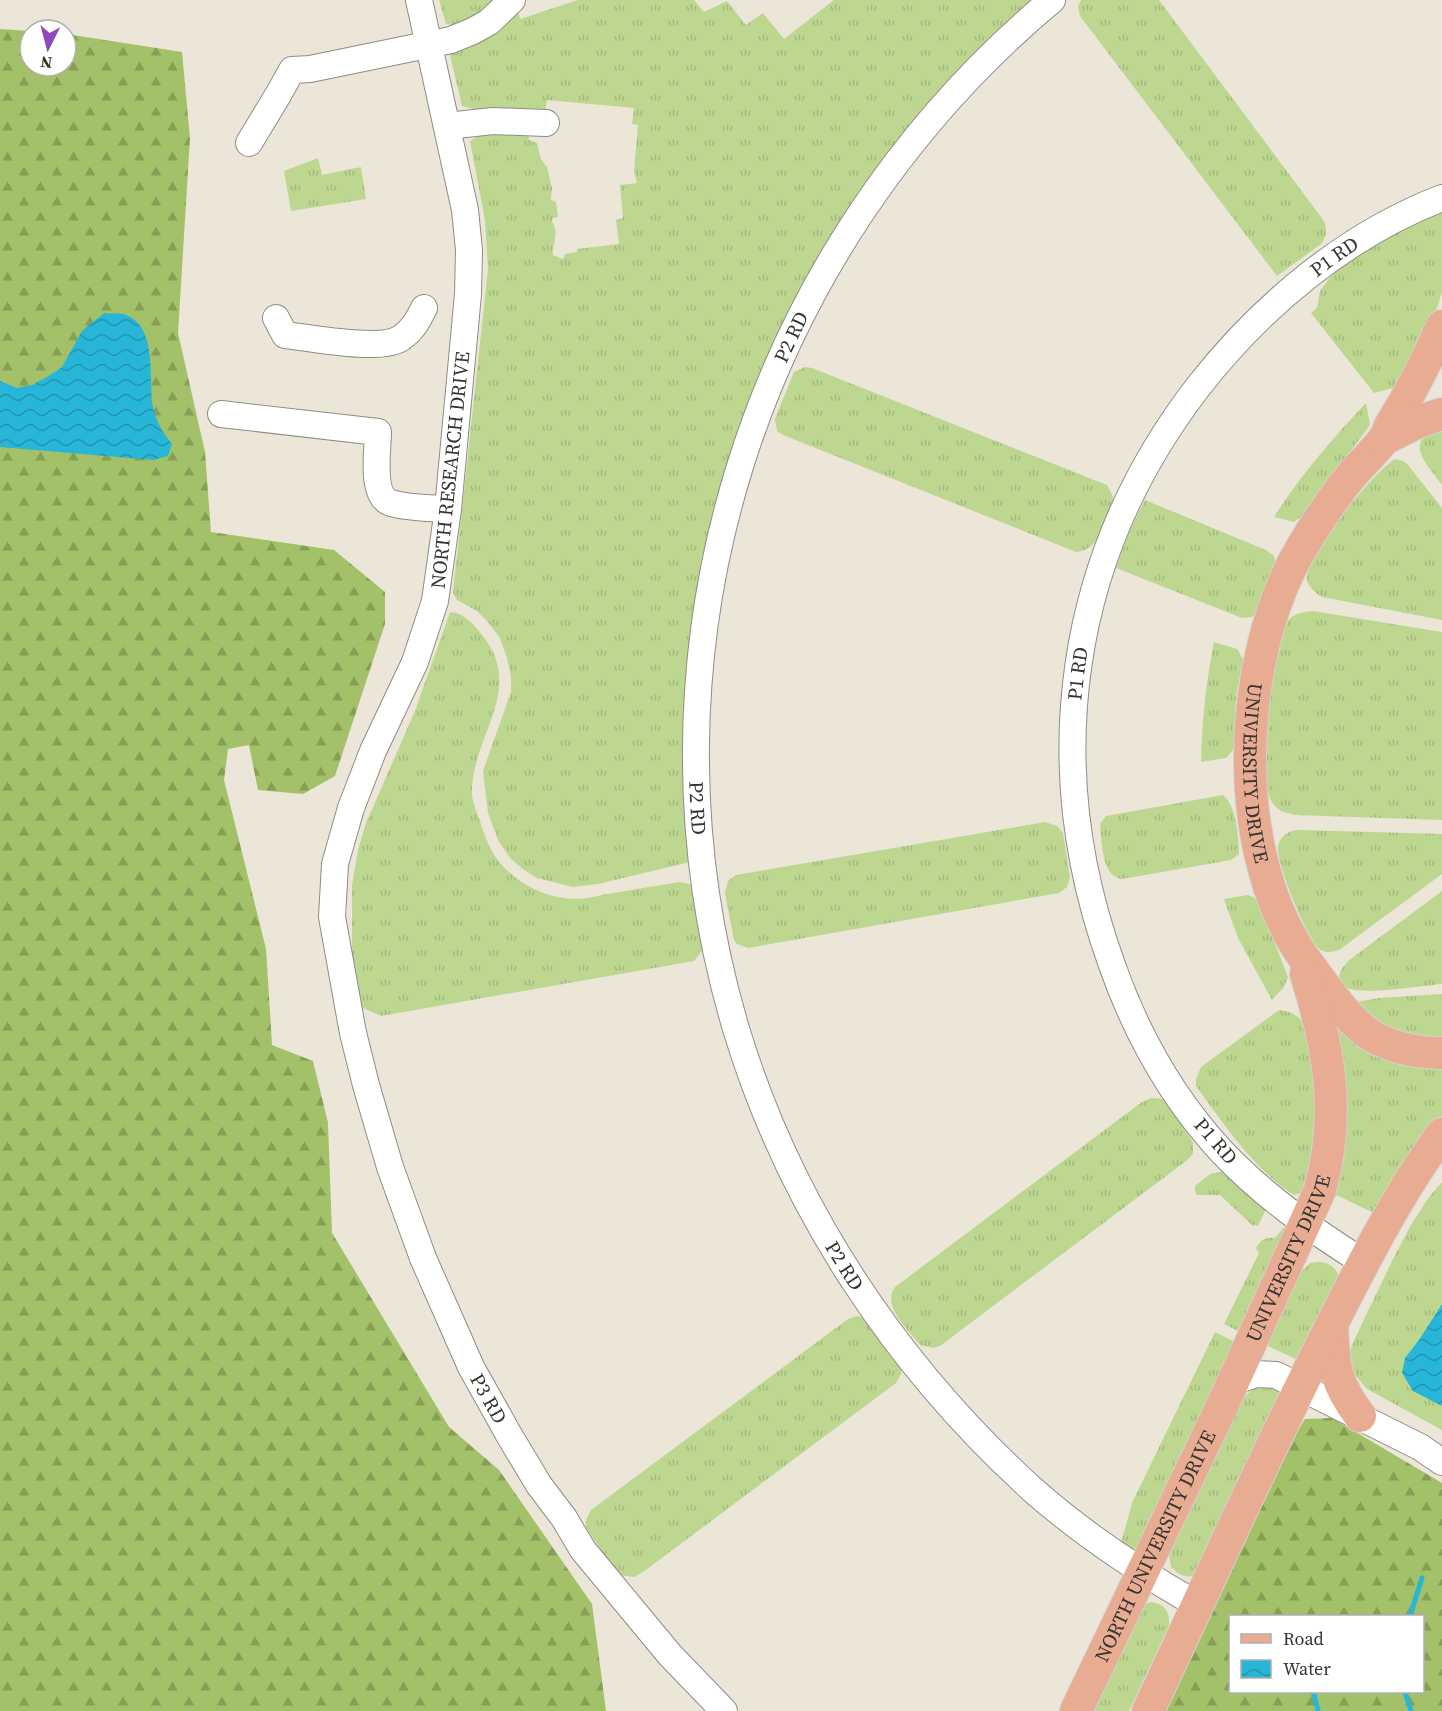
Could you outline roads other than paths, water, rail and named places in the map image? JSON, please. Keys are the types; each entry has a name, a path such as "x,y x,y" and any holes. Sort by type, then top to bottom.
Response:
{"main road":[{"name":"UNIVERSITY DRIVE","path":"1442,326 1427,362 1384,439 1344,486 1300,549 1279,596 1257,675 1249,758 1251,793 1258,840 1271,891 1284,923 1302,956 1333,997 1372,1036 1399,1047 1427,1053 1442,1053"},
{"name":"UNIVERSITY DRIVE","path":"1384,439 1418,422 1442,414"},
{"name":"UNIVERSITY DRIVE","path":"1233,1382 1305,1225 1323,1179 1332,1109 1330,1075 1326,1043 1302,956"},
{"path":"1148,1711 1300,1386 1363,1262 1391,1211 1442,1134"},
{"path":"1332,1324 1336,1373 1344,1395 1360,1416"},
{"name":"NORTH UNIVERSITY DRIVE","path":"1076,1711 1233,1382"}],"street":[{"name":"NORTH RESEARCH DRIVE","path":"353,1033 332,917 334,864 351,808 373,751 415,662 435,601 448,509 468,294 469,250 465,210 419,0"},
{"path":"249,143 279,96 292,70 310,69 451,40 489,22 512,0"},
{"name":"P2 RD","path":"1052,0 1017,29 942,104 892,166 822,273 767,388 745,448 722,525 709,591 697,707 696,758 699,825 706,892 717,952 737,1032 758,1092 787,1160 838,1257 862,1295 924,1377 985,1444 1035,1492 1079,1528 1143,1573 1197,1605"},
{"path":"447,126 493,121 546,123"},
{"name":"P1 RD","path":"1363,1262 1305,1225 1233,1163 1210,1138 1176,1093 1146,1044 1122,993 1091,902 1079,844 1073,789 1072,732 1075,690 1083,635 1099,575 1116,525 1135,484 1181,410 1213,368 1248,329 1328,261 1381,226 1442,198"},
{"path":"276,318 285,335 377,345 400,339 417,324 424,308"},
{"path":"220,414 378,432 377,481 382,496 391,503 448,509"},
{"name":"P3 RD","path":"353,1033 390,1167 423,1258 466,1356 503,1425 539,1485 584,1550 670,1655 724,1711"},
{"path":"1233,1382 1256,1374 1276,1375 1420,1447 1442,1462"}],"water":[{"path":"104,313 123,314 134,320 142,329 150,354 154,412 160,427 172,444 168,456 153,460 0,447 0,381 17,388 32,385 47,377 62,367 82,331"},
{"path":"1442,1304 1442,1406 1413,1391 1402,1373 1405,1358"}],"waterway":[{"path":"1410,1615 1422,1578"},
{"path":"1313,1693 1318,1711"},
{"path":"1405,1693 1411,1711"}]}
